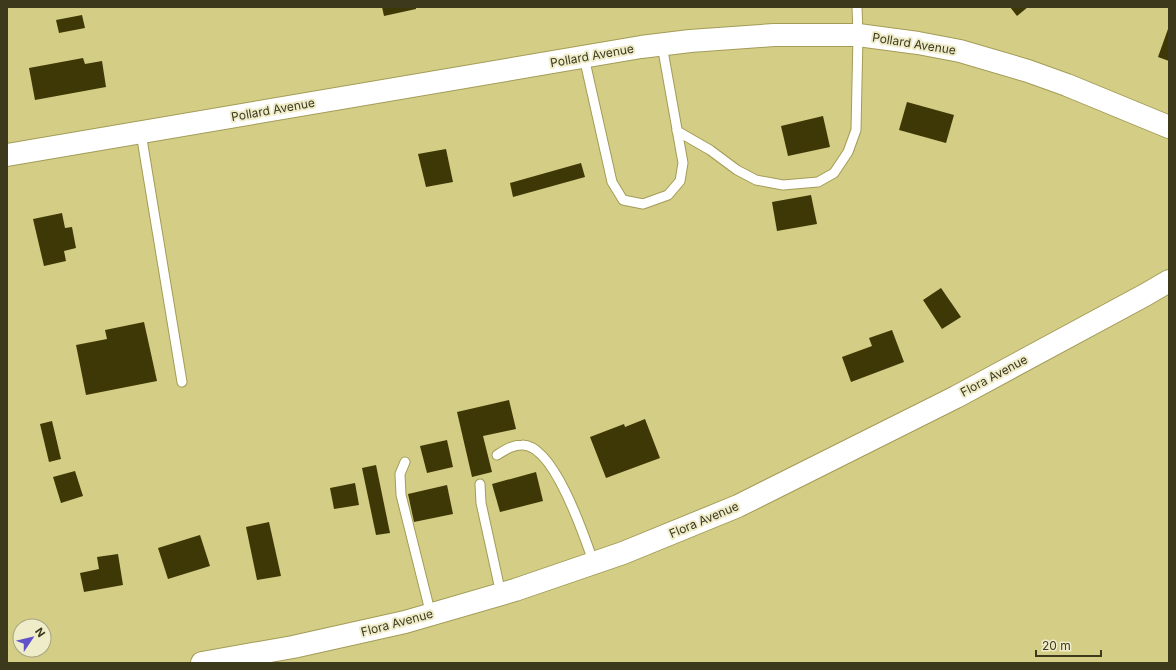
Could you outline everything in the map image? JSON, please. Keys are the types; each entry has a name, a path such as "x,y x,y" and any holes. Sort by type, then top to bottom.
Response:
{"street":[{"name":"Pollard Avenue","path":"7,155 662,44 774,34 858,35 918,43 960,51 1067,85 1169,127"},
{"name":"Flora Avenue","path":"202,663 293,647 431,615 594,564 738,506 956,397 1169,281"}],"lane":[{"path":"677,131 710,150 737,170 756,180 783,186 818,182 834,173 848,152 856,130 858,35 857,7"},
{"path":"584,57 612,182 623,200 643,204 668,195 680,181 683,163 662,44"},
{"path":"141,133 182,382"},
{"path":"497,455 508,448 523,444 538,450 550,464 565,491 582,530 594,564"},
{"path":"405,462 400,474 401,495 431,615"},
{"path":"480,484 481,503 501,594"}],"building":[{"path":"382,7 416,7 416,9 384,16"},
{"path":"1010,7 1028,7 1017,16"},
{"path":"82,15 85,28 59,33 56,20"},
{"path":"1168,29 1169,30 1169,61 1158,57"},
{"path":"83,58 85,64 102,61 106,87 35,100 29,68"},
{"path":"907,102 954,115 946,143 899,130"},
{"path":"823,116 830,147 788,156 781,126"},
{"path":"446,149 453,182 426,187 418,154"},
{"path":"581,163 585,177 513,197 510,183"},
{"path":"811,195 817,224 777,231 772,202"},
{"path":"62,213 65,228 72,227 76,248 64,251 66,261 44,266 33,219"},
{"path":"941,288 961,317 942,329 923,300"},
{"path":"144,322 157,381 86,395 76,345 107,339 105,330"},
{"path":"892,330 904,362 851,382 842,357 872,346 869,338"},
{"path":"509,400 516,429 483,436 492,472 472,477 457,412"},
{"path":"645,419 660,458 606,478 590,437 624,424 625,427"},
{"path":"52,421 61,459 49,462 40,424"},
{"path":"447,440 453,467 427,473 420,446"},
{"path":"376,465 390,533 376,535 362,468"},
{"path":"75,471 83,496 61,503 53,477"},
{"path":"536,472 543,501 500,512 492,484"},
{"path":"355,483 359,505 334,509 330,488"},
{"path":"447,485 453,514 414,522 408,494"},
{"path":"269,522 281,576 257,580 246,527"},
{"path":"200,535 210,566 168,579 158,548"},
{"path":"118,554 123,585 84,592 80,573 99,569 97,557"}]}
